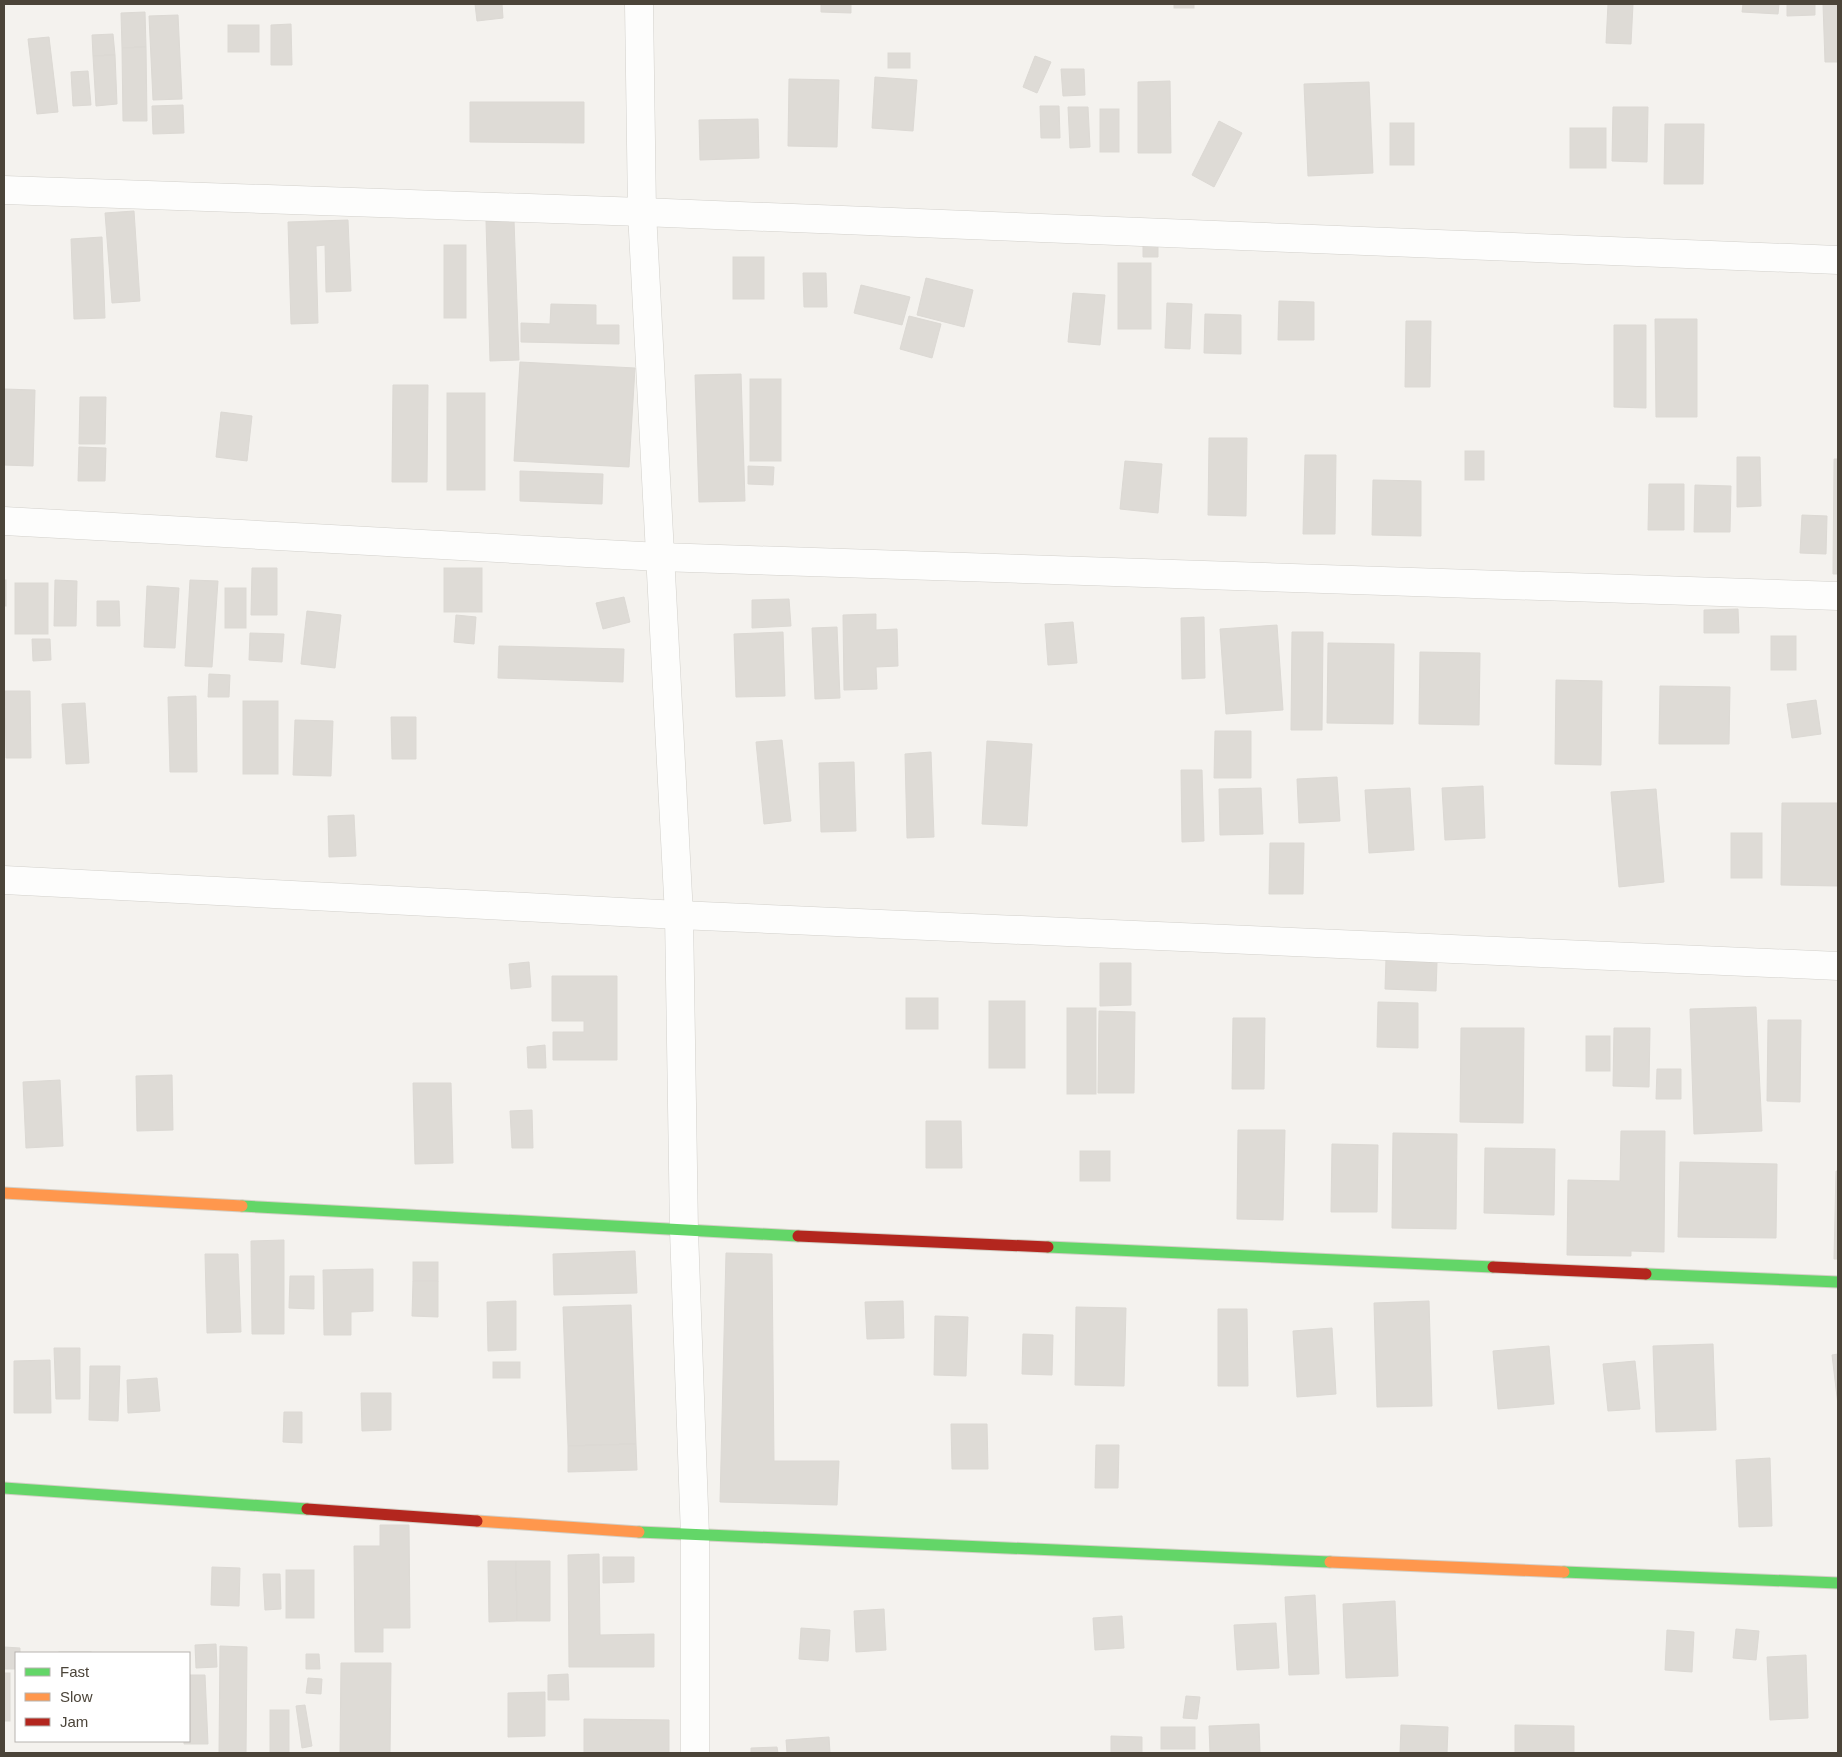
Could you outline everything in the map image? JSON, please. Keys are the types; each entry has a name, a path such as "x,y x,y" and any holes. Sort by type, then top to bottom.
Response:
{"street":[{"path":"639,4 642,212 679,915 684,1231 695,1536 695,1753"},
{"path":"4,190 642,212 1838,260"},
{"path":"4,521 660,557 1838,596"},
{"path":"4,880 679,915 1838,966"},
{"path":"4,1193 684,1231 1838,1282"},
{"path":"4,1488 695,1536 1838,1583"}],"building":[{"path":"475,4 502,4 503,18 477,21"},
{"path":"821,4 851,4 851,13 821,12"},
{"path":"1174,4 1194,4 1194,8 1174,8"},
{"path":"1608,4 1633,4 1631,44 1606,43"},
{"path":"1743,4 1779,4 1778,14 1742,12"},
{"path":"1787,4 1815,4 1815,15 1787,16"},
{"path":"1823,4 1838,4 1838,62 1825,62"},
{"path":"145,12 146,47 122,48 121,13"},
{"path":"178,15 182,99 153,100 149,16"},
{"path":"291,24 292,65 271,65 271,25"},
{"path":"228,25 259,25 259,52 228,52"},
{"path":"113,34 115,55 93,56 92,35"},
{"path":"49,37 58,112 37,114 28,39"},
{"path":"146,47 147,121 123,121 122,48"},
{"path":"888,53 910,53 910,68 888,68"},
{"path":"115,55 117,104 96,106 93,56"},
{"path":"1035,56 1051,62 1037,93 1023,87"},
{"path":"1061,69 1084,69 1085,95 1063,96"},
{"path":"88,71 91,105 73,106 71,72"},
{"path":"875,77 917,80 913,131 872,128"},
{"path":"789,79 839,80 837,147 788,146"},
{"path":"1170,81 1171,153 1138,153 1138,82"},
{"path":"1369,82 1373,173 1308,176 1304,84"},
{"path":"470,102 584,102 584,143 470,142"},
{"path":"183,105 184,133 153,134 152,106"},
{"path":"1040,106 1059,106 1060,138 1041,138"},
{"path":"1068,107 1088,107 1090,147 1070,148"},
{"path":"1613,107 1648,107 1647,162 1612,161"},
{"path":"1100,109 1119,109 1119,152 1100,152"},
{"path":"758,119 759,158 700,160 699,120"},
{"path":"1219,121 1242,133 1214,187 1192,175"},
{"path":"1390,123 1414,123 1414,165 1390,165"},
{"path":"1665,124 1704,124 1703,184 1664,184"},
{"path":"1570,128 1606,128 1606,168 1570,168"},
{"path":"134,211 140,301 112,303 105,213"},
{"path":"348,220 351,291 326,292 325,245 316,246 318,323 291,324 288,222"},
{"path":"514,220 519,360 490,361 486,221"},
{"path":"102,237 105,318 74,319 71,239"},
{"path":"1143,243 1158,244 1158,257 1143,257"},
{"path":"444,245 466,245 466,318 444,318"},
{"path":"733,257 764,257 764,299 733,299"},
{"path":"1118,263 1151,263 1151,329 1118,329"},
{"path":"803,273 826,273 827,307 804,307"},
{"path":"926,278 973,290 964,327 917,315"},
{"path":"861,285 910,297 902,325 854,313"},
{"path":"1073,293 1105,295 1100,345 1068,342"},
{"path":"1279,301 1314,302 1314,340 1278,340"},
{"path":"1167,303 1192,304 1190,349 1165,348"},
{"path":"551,304 596,305 596,325 619,325 619,344 521,342 521,323 550,324"},
{"path":"1205,314 1241,315 1241,354 1204,353"},
{"path":"909,316 941,324 932,358 900,349"},
{"path":"1655,319 1697,319 1697,417 1656,417"},
{"path":"1406,321 1431,321 1430,387 1405,387"},
{"path":"1614,325 1646,325 1646,408 1614,407"},
{"path":"520,362 635,368 629,467 514,461"},
{"path":"741,374 745,501 699,502 695,375"},
{"path":"750,379 781,379 781,461 750,461"},
{"path":"393,385 428,385 427,482 392,482"},
{"path":"4,389 35,390 33,466 4,465"},
{"path":"447,393 485,393 485,490 447,490"},
{"path":"80,397 106,397 105,444 79,444"},
{"path":"221,412 252,416 247,461 216,457"},
{"path":"1209,438 1247,438 1246,516 1208,515"},
{"path":"79,447 106,448 105,481 78,481"},
{"path":"1465,451 1484,451 1484,480 1465,480"},
{"path":"1305,455 1336,455 1335,534 1303,534"},
{"path":"1737,457 1760,457 1761,506 1737,507"},
{"path":"1834,459 1838,459 1838,574 1833,574"},
{"path":"1125,461 1162,464 1158,513 1120,509"},
{"path":"748,466 774,467 773,485 748,484"},
{"path":"520,471 603,474 602,504 520,501"},
{"path":"1373,480 1421,481 1421,536 1372,535"},
{"path":"1649,484 1684,484 1684,530 1648,530"},
{"path":"1695,485 1731,486 1730,532 1694,532"},
{"path":"1802,515 1827,516 1826,554 1800,553"},
{"path":"252,568 277,568 277,615 251,615"},
{"path":"444,568 482,568 482,612 444,612"},
{"path":"4,580 6,580 6,606 4,606"},
{"path":"55,580 77,581 76,626 54,626"},
{"path":"190,580 218,581 212,667 185,666"},
{"path":"15,583 48,583 48,634 15,634"},
{"path":"147,586 179,588 175,648 144,647"},
{"path":"225,588 246,588 246,628 225,628"},
{"path":"624,597 630,622 603,629 596,603"},
{"path":"789,599 791,626 752,628 752,600"},
{"path":"97,601 119,601 120,626 97,626"},
{"path":"1738,609 1739,633 1704,633 1704,610"},
{"path":"307,611 341,615 335,668 301,664"},
{"path":"876,614 876,630 897,629 898,666 876,667 877,689 844,690 843,615"},
{"path":"456,615 476,617 474,644 454,642"},
{"path":"1204,617 1205,678 1182,679 1181,618"},
{"path":"1073,622 1077,663 1048,665 1045,624"},
{"path":"1277,625 1283,710 1226,714 1220,629"},
{"path":"837,627 840,698 815,699 812,628"},
{"path":"783,632 785,696 736,697 734,634"},
{"path":"1292,632 1323,632 1322,730 1291,730"},
{"path":"250,633 284,634 282,662 249,660"},
{"path":"1771,636 1796,636 1796,670 1771,670"},
{"path":"32,639 50,639 51,660 33,661"},
{"path":"1328,643 1394,644 1393,724 1327,723"},
{"path":"499,646 624,649 623,682 498,678"},
{"path":"1420,652 1480,653 1479,725 1419,724"},
{"path":"209,674 230,675 229,697 208,697"},
{"path":"1556,680 1602,681 1601,765 1555,764"},
{"path":"1660,686 1730,687 1729,744 1659,744"},
{"path":"5,691 30,691 31,758 6,758"},
{"path":"196,696 197,772 170,772 168,697"},
{"path":"1816,700 1821,734 1792,738 1787,704"},
{"path":"243,701 278,701 278,774 243,774"},
{"path":"85,703 89,763 66,764 62,704"},
{"path":"391,717 416,717 416,759 392,759"},
{"path":"295,720 333,721 331,776 293,775"},
{"path":"1215,731 1251,731 1251,778 1214,778"},
{"path":"782,740 791,821 764,824 756,742"},
{"path":"987,741 1032,744 1027,826 982,824"},
{"path":"931,752 934,837 907,838 905,754"},
{"path":"854,762 856,831 821,832 819,763"},
{"path":"1181,770 1202,770 1204,841 1182,842"},
{"path":"1337,777 1340,821 1299,823 1297,779"},
{"path":"1483,786 1485,838 1445,840 1442,788"},
{"path":"1261,788 1263,834 1220,835 1219,789"},
{"path":"1410,788 1414,850 1369,853 1365,790"},
{"path":"1656,789 1664,882 1619,887 1611,792"},
{"path":"1782,803 1838,803 1838,886 1781,885"},
{"path":"354,815 356,856 329,857 328,816"},
{"path":"1731,833 1762,833 1762,878 1731,878"},
{"path":"1270,843 1304,843 1303,894 1269,894"},
{"path":"1386,959 1437,962 1436,991 1385,989"},
{"path":"529,962 531,987 511,989 509,964"},
{"path":"1100,963 1131,963 1131,1005 1100,1006"},
{"path":"552,976 617,976 617,1060 553,1060 553,1032 584,1032 584,1021 552,1021"},
{"path":"906,998 938,998 938,1029 906,1029"},
{"path":"989,1001 1025,1001 1025,1068 989,1068"},
{"path":"1378,1002 1418,1003 1418,1048 1377,1047"},
{"path":"1756,1007 1762,1131 1694,1134 1690,1009"},
{"path":"1067,1008 1096,1008 1096,1094 1067,1094"},
{"path":"1099,1011 1135,1012 1134,1093 1098,1093"},
{"path":"1233,1018 1265,1018 1264,1089 1232,1089"},
{"path":"1768,1020 1801,1020 1800,1102 1767,1101"},
{"path":"1461,1028 1524,1028 1523,1123 1460,1122"},
{"path":"1614,1028 1650,1028 1649,1087 1613,1086"},
{"path":"1586,1036 1610,1036 1610,1071 1586,1071"},
{"path":"545,1045 546,1068 528,1068 527,1047"},
{"path":"1657,1069 1681,1069 1681,1099 1656,1099"},
{"path":"172,1075 173,1130 137,1131 136,1076"},
{"path":"60,1080 63,1146 26,1148 23,1082"},
{"path":"413,1083 451,1083 453,1163 415,1164"},
{"path":"532,1110 533,1148 512,1148 510,1111"},
{"path":"926,1121 961,1121 962,1168 926,1168"},
{"path":"1238,1130 1285,1130 1283,1220 1237,1219"},
{"path":"1621,1131 1665,1131 1664,1252 1631,1251 1631,1256 1567,1255 1568,1180 1620,1181"},
{"path":"1393,1133 1457,1134 1456,1229 1392,1228"},
{"path":"1332,1144 1378,1145 1377,1212 1331,1212"},
{"path":"1485,1148 1555,1149 1554,1215 1484,1213"},
{"path":"1080,1151 1110,1151 1110,1181 1080,1181"},
{"path":"1680,1162 1777,1164 1776,1238 1678,1237"},
{"path":"1836,1171 1838,1171 1838,1259 1834,1259"},
{"path":"284,1240 284,1334 252,1334 251,1241"},
{"path":"635,1251 637,1293 554,1295 553,1254"},
{"path":"726,1253 772,1254 774,1461 839,1461 837,1505 720,1502"},
{"path":"205,1254 238,1254 241,1332 207,1333"},
{"path":"413,1262 438,1262 438,1281 413,1281"},
{"path":"373,1269 373,1311 351,1312 351,1335 324,1335 323,1270"},
{"path":"290,1276 314,1276 314,1309 289,1308"},
{"path":"413,1281 438,1281 438,1317 412,1316"},
{"path":"516,1301 516,1350 488,1351 487,1302"},
{"path":"903,1301 904,1338 867,1339 865,1302"},
{"path":"1429,1301 1432,1406 1377,1407 1374,1303"},
{"path":"631,1305 636,1444 568,1446 563,1307"},
{"path":"1076,1307 1126,1308 1124,1386 1075,1385"},
{"path":"1218,1309 1247,1309 1248,1386 1218,1386"},
{"path":"935,1316 968,1317 966,1376 934,1375"},
{"path":"1332,1328 1336,1394 1297,1397 1293,1331"},
{"path":"1023,1334 1053,1335 1052,1375 1022,1374"},
{"path":"1713,1344 1716,1430 1656,1432 1653,1346"},
{"path":"1549,1346 1554,1404 1498,1409 1493,1351"},
{"path":"54,1348 80,1348 80,1399 56,1399"},
{"path":"1838,1354 1838,1405 1832,1355"},
{"path":"50,1360 51,1413 14,1413 14,1361"},
{"path":"1635,1361 1640,1409 1608,1411 1603,1364"},
{"path":"493,1362 520,1362 520,1378 493,1378"},
{"path":"90,1366 120,1366 118,1421 89,1420"},
{"path":"157,1378 160,1411 128,1413 127,1380"},
{"path":"361,1393 391,1393 391,1430 362,1431"},
{"path":"284,1412 302,1412 302,1443 283,1442"},
{"path":"951,1424 987,1424 988,1469 952,1469"},
{"path":"636,1444 637,1470 568,1472 568,1446"},
{"path":"1096,1445 1119,1445 1118,1488 1095,1488"},
{"path":"1770,1458 1772,1526 1739,1527 1736,1460"},
{"path":"380,1525 409,1525 410,1628 383,1628 383,1652 355,1652 354,1546 380,1546"},
{"path":"599,1554 600,1635 654,1634 654,1667 569,1667 568,1555"},
{"path":"603,1557 634,1557 634,1582 603,1583"},
{"path":"488,1561 516,1561 517,1621 489,1622"},
{"path":"516,1561 550,1561 550,1621 517,1621"},
{"path":"212,1567 240,1568 239,1606 211,1605"},
{"path":"286,1570 314,1570 314,1618 286,1618"},
{"path":"263,1574 280,1574 281,1609 265,1610"},
{"path":"1315,1595 1319,1674 1289,1675 1285,1597"},
{"path":"1395,1601 1398,1676 1346,1678 1343,1604"},
{"path":"884,1609 886,1650 856,1652 854,1611"},
{"path":"1122,1616 1124,1648 1095,1650 1093,1618"},
{"path":"1276,1623 1279,1668 1237,1670 1234,1625"},
{"path":"801,1628 830,1630 828,1661 799,1659"},
{"path":"1736,1629 1759,1631 1756,1660 1733,1658"},
{"path":"1667,1630 1694,1632 1692,1672 1665,1670"},
{"path":"216,1644 217,1667 196,1668 195,1645"},
{"path":"220,1646 247,1647 246,1753 219,1753"},
{"path":"4,1647 20,1648 20,1652 15,1652 15,1669 4,1669"},
{"path":"306,1654 319,1654 320,1669 306,1669"},
{"path":"1806,1655 1808,1718 1770,1720 1767,1657"},
{"path":"341,1663 391,1663 390,1753 340,1753"},
{"path":"4,1673 10,1673 10,1721 4,1721"},
{"path":"568,1674 569,1700 548,1700 548,1675"},
{"path":"190,1675 205,1675 208,1744 184,1744 184,1742 190,1742"},
{"path":"308,1678 322,1679 321,1694 306,1693"},
{"path":"545,1692 545,1736 508,1737 508,1693"},
{"path":"1186,1696 1200,1697 1197,1719 1183,1718"},
{"path":"305,1705 312,1746 302,1748 296,1706"},
{"path":"270,1710 289,1710 289,1752 270,1752"},
{"path":"584,1719 669,1720 669,1753 584,1753"},
{"path":"1259,1724 1260,1753 1210,1753 1209,1726"},
{"path":"1401,1725 1448,1727 1447,1753 1400,1753"},
{"path":"1515,1725 1574,1726 1574,1753 1515,1753"},
{"path":"1161,1727 1195,1727 1195,1749 1161,1749"},
{"path":"1111,1736 1142,1737 1142,1753 1111,1753"},
{"path":"829,1737 830,1753 787,1753 786,1740"},
{"path":"777,1747 778,1753 751,1753 751,1748"}],"traffic: fast":[{"path":"242,1206 798,1236"},
{"path":"1048,1247 1493,1267"},
{"path":"1646,1274 1838,1282"},
{"path":"4,1488 307,1509"},
{"path":"639,1532 1330,1562"},
{"path":"1564,1572 1838,1583"}],"traffic: slow":[{"path":"4,1193 242,1206"},
{"path":"477,1521 639,1532"},
{"path":"1330,1562 1564,1572"}],"traffic: jam":[{"path":"798,1236 1048,1247"},
{"path":"1493,1267 1646,1274"},
{"path":"307,1509 477,1521"}]}
